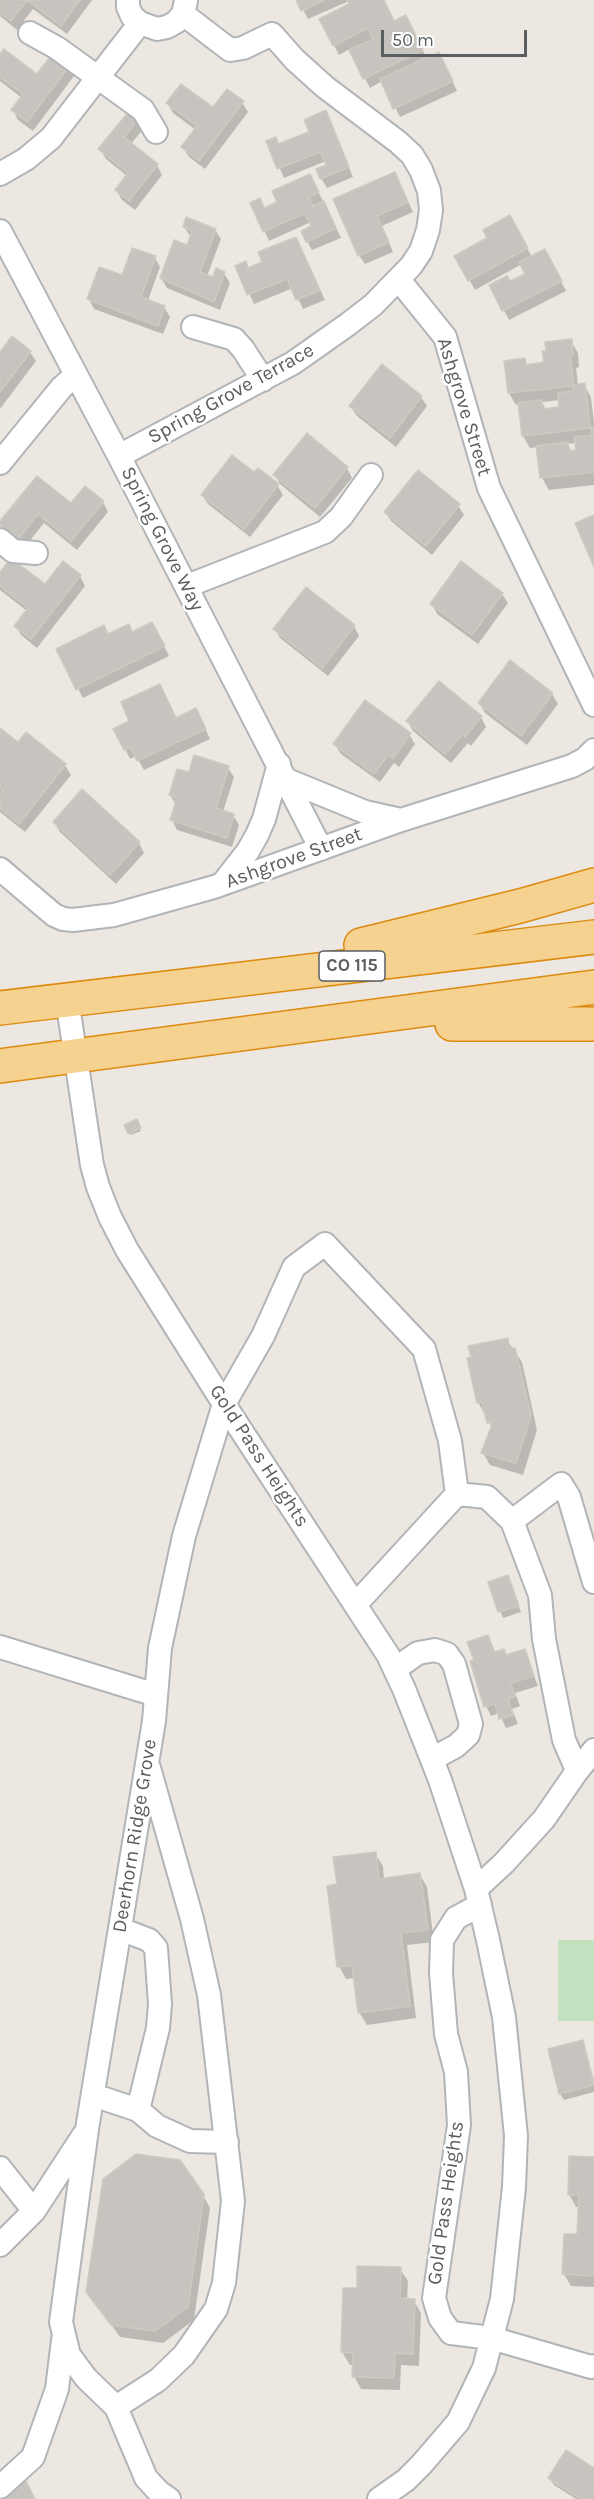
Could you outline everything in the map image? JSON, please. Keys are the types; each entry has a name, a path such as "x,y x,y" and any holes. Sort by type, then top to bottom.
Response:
{"highway":[{"path":"110,994 394,939 594,885"},
{"name":"CO 115","path":"0,1008 594,937"},
{"path":"0,1066 594,987"},
{"path":"264,1030 484,1023 594,1024"}],"street":[{"path":"128,0 132,16 149,28 167,27 184,7"},
{"name":"Spring Grove Terrace","path":"119,456 293,363 373,305 399,280 421,250 428,230 431,210 429,191 412,155 325,87 295,60 272,34 243,48 231,50 184,7"},
{"path":"0,174 26,159 51,138 140,23"},
{"path":"30,33 57,48 143,110 156,132"},
{"name":"Spring Grove Way","path":"0,231 187,586 321,849"},
{"name":"Ashgrove Street","path":"399,280 445,337 489,488 594,705"},
{"path":"193,327 234,339 263,380"},
{"path":"0,463 62,387 76,375"},
{"path":"187,586 325,532 341,517 371,475"},
{"path":"0,540 13,551 36,553"},
{"name":"Ashgrove Street","path":"0,869 54,915 73,921 114,915 222,884 401,820 572,766 585,759 594,750"},
{"path":"222,884 248,851 257,835 283,772 365,812 401,820"},
{"name":"Gold Pass Heights","path":"67,999 93,1169 110,1217 127,1250 224,1404 357,1604 395,1669 432,1759 478,1897 504,2017 516,2136 508,2256 502,2299 492,2338 484,2368 458,2422 435,2451 406,2480 379,2499"},
{"name":"Deerhorn Ridge Grove","path":"0,2245 34,2211 87,2129 147,1761 156,1695 159,1648 184,1536 224,1404 263,1336 294,1267 325,1244 424,1348 450,1441 457,1494"},
{"path":"512,1521 561,1484 569,1497 594,1582"},
{"path":"357,1604 457,1494 487,1497 512,1521 540,1595 544,1639 564,1740 577,1770"},
{"path":"0,1647 156,1695"},
{"path":"395,1669 418,1653 435,1650 447,1654 454,1664 471,1724 468,1735 456,1746 432,1759"},
{"path":"478,1897 504,1863 544,1819 577,1770 594,1750"},
{"path":"116,2407 158,2380 184,2355 216,2309 224,2283 233,2201 209,1995 192,1919 147,1761"},
{"name":"Gold Pass Heights","path":"478,1897 456,1918 442,1940 441,1973 446,2034 456,2072 459,2125 434,2298 440,2318 451,2332 492,2338"},
{"path":"120,1929 149,1940 156,1948 160,2004 158,2028 138,2110"},
{"path":"93,2094 138,2110 157,2127 190,2141 227,2142"},
{"path":"87,2129 61,2322 69,2355 86,2378 116,2407 146,2478 169,2499"},
{"path":"0,2168 34,2211"},
{"path":"0,2487 33,2457 57,2389 64,2333"},
{"path":"492,2338 594,2366"}],"green space":[{"path":"558,1940 594,1940 594,2021 558,2021"}],"building":[{"path":"0,0 27,0 11,21 0,13"},
{"path":"27,0 80,0 61,26"},
{"path":"296,0 324,0 301,11"},
{"path":"347,0 384,0 394,21 406,15 423,50 363,79 349,50 373,39 368,28 333,46 319,19 349,4"},
{"path":"4,49 37,74 53,53 70,65 27,122 11,110 23,94 0,77 0,54"},
{"path":"439,52 453,81 393,109 380,79"},
{"path":"181,84 213,107 227,89 244,101 199,161 181,147 197,126 166,103"},
{"path":"130,110 140,117 124,137 158,164 129,201 115,190 128,173 98,149"},
{"path":"326,110 349,167 320,179 316,169 326,165 320,152 277,169 266,141 276,137 278,144 309,132 304,120"},
{"path":"395,172 408,202 377,216 389,242 358,256 333,199"},
{"path":"310,174 319,192 309,197 313,206 324,201 336,228 306,242 301,231 311,226 305,213 263,232 250,203 260,198 264,208 277,202 272,191"},
{"path":"510,215 528,248 468,281 454,256 487,238 483,230"},
{"path":"186,217 216,229 200,272 213,277 216,268 225,272 214,302 160,278 174,240 187,245 192,231 183,227"},
{"path":"296,237 320,290 296,300 287,279 247,295 235,266 246,261 248,268 262,262 258,252"},
{"path":"132,248 156,256 141,297 165,306 158,326 87,299 99,267 122,275"},
{"path":"545,249 562,281 502,311 489,285 507,276 510,281 525,274 519,262"},
{"path":"12,336 31,351 0,392 0,352"},
{"path":"572,339 573,355 570,355 574,385 585,383 590,427 594,427 594,472 540,478 536,446 568,442 569,451 576,450 574,437 592,435 591,428 522,436 518,403 542,400 543,409 559,407 558,393 573,391 573,386 508,393 504,361 525,358 526,365 544,362 542,351 546,351 545,342"},
{"path":"382,364 422,396 390,438 349,406"},
{"path":"307,433 348,467 315,508 273,475"},
{"path":"232,455 254,472 258,468 279,484 244,529 201,495"},
{"path":"418,470 460,504 426,546 384,512"},
{"path":"37,476 71,503 85,486 104,501 71,541 38,514 18,539 0,525 0,521"},
{"path":"594,515 594,567 575,523"},
{"path":"11,558 45,584 63,561 81,575 31,639 14,626 28,608 0,586 0,572"},
{"path":"461,561 503,593 472,635 430,604"},
{"path":"306,587 355,625 322,668 273,629"},
{"path":"152,622 165,646 76,690 56,649 104,625 108,634 129,624 132,632"},
{"path":"510,660 553,693 521,736 478,703"},
{"path":"439,681 482,716 465,737 462,735 445,754 406,721"},
{"path":"160,684 176,718 196,708 206,729 137,761 130,747 124,750 113,729 129,721 121,702"},
{"path":"365,700 411,733 393,758 388,755 374,774 333,744"},
{"path":"0,728 18,742 26,732 66,764 19,824 0,808 2,789 0,787"},
{"path":"194,755 229,766 216,808 234,814 227,838 170,820 177,798 169,795 177,769 189,772"},
{"path":"82,789 140,842 110,875 53,822"},
{"path":"137,1119 141,1128 128,1134 124,1125"},
{"path":"508,1338 509,1348 515,1348 531,1416 516,1463 481,1453 493,1422 487,1423 482,1402 477,1403 467,1358 471,1357 468,1346"},
{"path":"508,1575 519,1606 498,1612 488,1582"},
{"path":"488,1635 494,1652 504,1649 506,1655 525,1649 534,1676 511,1683 515,1696 508,1699 513,1715 499,1719 495,1704 484,1707 470,1661 474,1660 467,1642"},
{"path":"376,1852 379,1879 420,1873 428,1930 401,1933 410,2006 358,2013 352,1965 337,1967 327,1886 337,1884 333,1857"},
{"path":"583,2040 594,2085 559,2094 548,2049"},
{"path":"136,2154 180,2160 204,2194 188,2307 155,2331 111,2325 86,2292 103,2179"},
{"path":"569,2156 594,2157 594,2276 562,2274 564,2234 577,2234 579,2195 568,2195"},
{"path":"357,2266 401,2267 400,2298 415,2299 413,2354 395,2353 394,2378 352,2377 353,2353 341,2352 343,2288 357,2288"},
{"path":"566,2450 594,2468 594,2494 591,2499 581,2499 548,2478"},
{"path":"26,2481 35,2499 0,2499 0,2495"}]}
